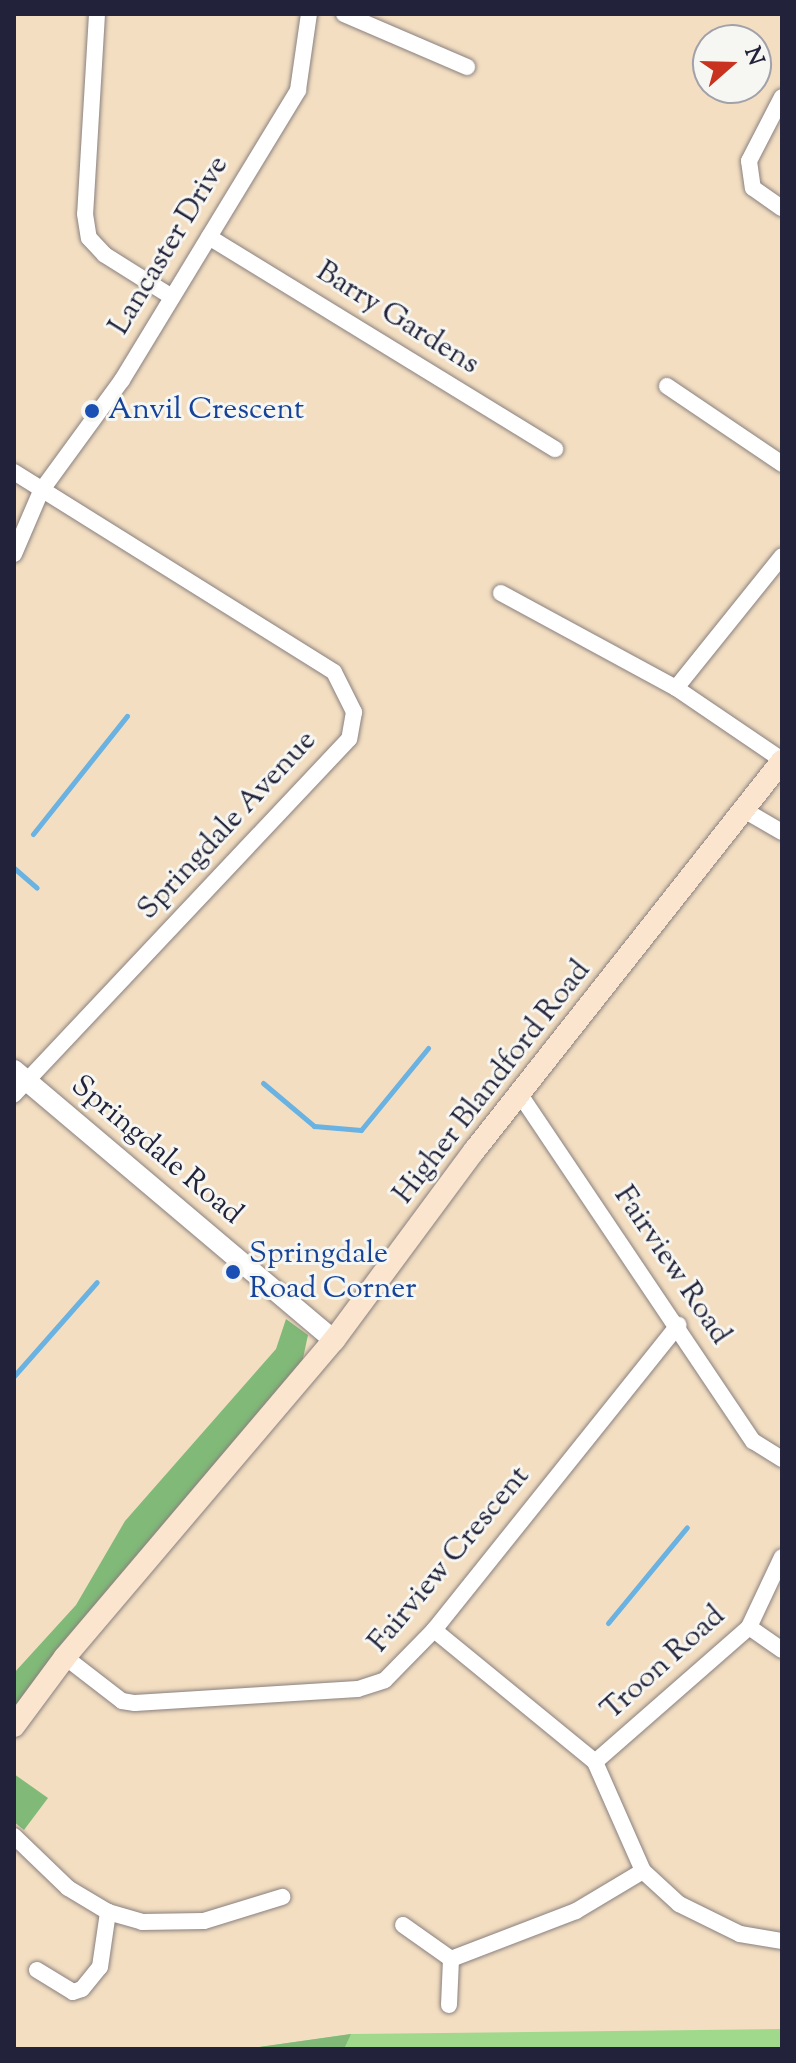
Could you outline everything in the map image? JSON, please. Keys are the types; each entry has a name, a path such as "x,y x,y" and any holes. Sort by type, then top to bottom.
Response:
{"main road":[{"name":"Higher Blandford Road","path":"14,1726 65,1657 334,1340 782,760"}],"street":[{"path":"97,14 85,214 89,238 105,255 172,297"},
{"name":"Lancaster Drive","path":"41,491 122,380 298,90 309,14"},
{"path":"344,14 467,67"},
{"path":"782,97 749,161 753,188 782,208"},
{"name":"Barry Gardens","path":"209,237 555,449"},
{"path":"667,386 782,464"},
{"name":"Springdale Avenue","path":"14,472 334,672 354,712 349,739 18,1082"},
{"path":"14,554 41,491"},
{"path":"676,688 782,556"},
{"path":"501,593 676,688 782,760"},
{"path":"744,810 782,832"},
{"name":"Springdale Road","path":"18,1082 334,1340"},
{"name":"Fairview Road","path":"521,1096 678,1325 753,1441 782,1459"},
{"name":"Fairview Crescent","path":"65,1657 122,1701 135,1703 358,1689 398,1672 678,1325"},
{"name":"Troon Road","path":"595,1762 749,1627 782,1557"},
{"path":"749,1627 782,1650"},
{"path":"434,1630 595,1762 643,1871 679,1904 728,1928 782,1941"},
{"path":"14,1836 68,1888 108,1912 142,1922 204,1921 282,1897"},
{"path":"451,1959 576,1911 643,1871"},
{"path":"37,1970 62,1987 82,1989 100,1967 108,1912"},
{"path":"403,1925 451,1959"},
{"path":"449,2005 451,1959"}],"green space":[{"path":"286,1319 308,1335 302,1363 14,1709 14,1673 76,1605 125,1521 276,1349"},
{"path":"14,1774 48,1798 24,1830 14,1822"},
{"path":"782,2029 782,2049 252,2048 351,2034"},
{"path":"351,2034 344,2049 14,2049 252,2048"}],"waterway":[{"path":"33,834 127,716"},
{"path":"14,868 37,888"},
{"path":"263,1083 314,1126 361,1130 428,1048"},
{"path":"14,1376 97,1282"},
{"path":"608,1623 687,1527"}],"place":[{"name":"Anvil Crescent","path":"92,411"},
{"name":"Springdale Road Corner","path":"233,1272"}]}
